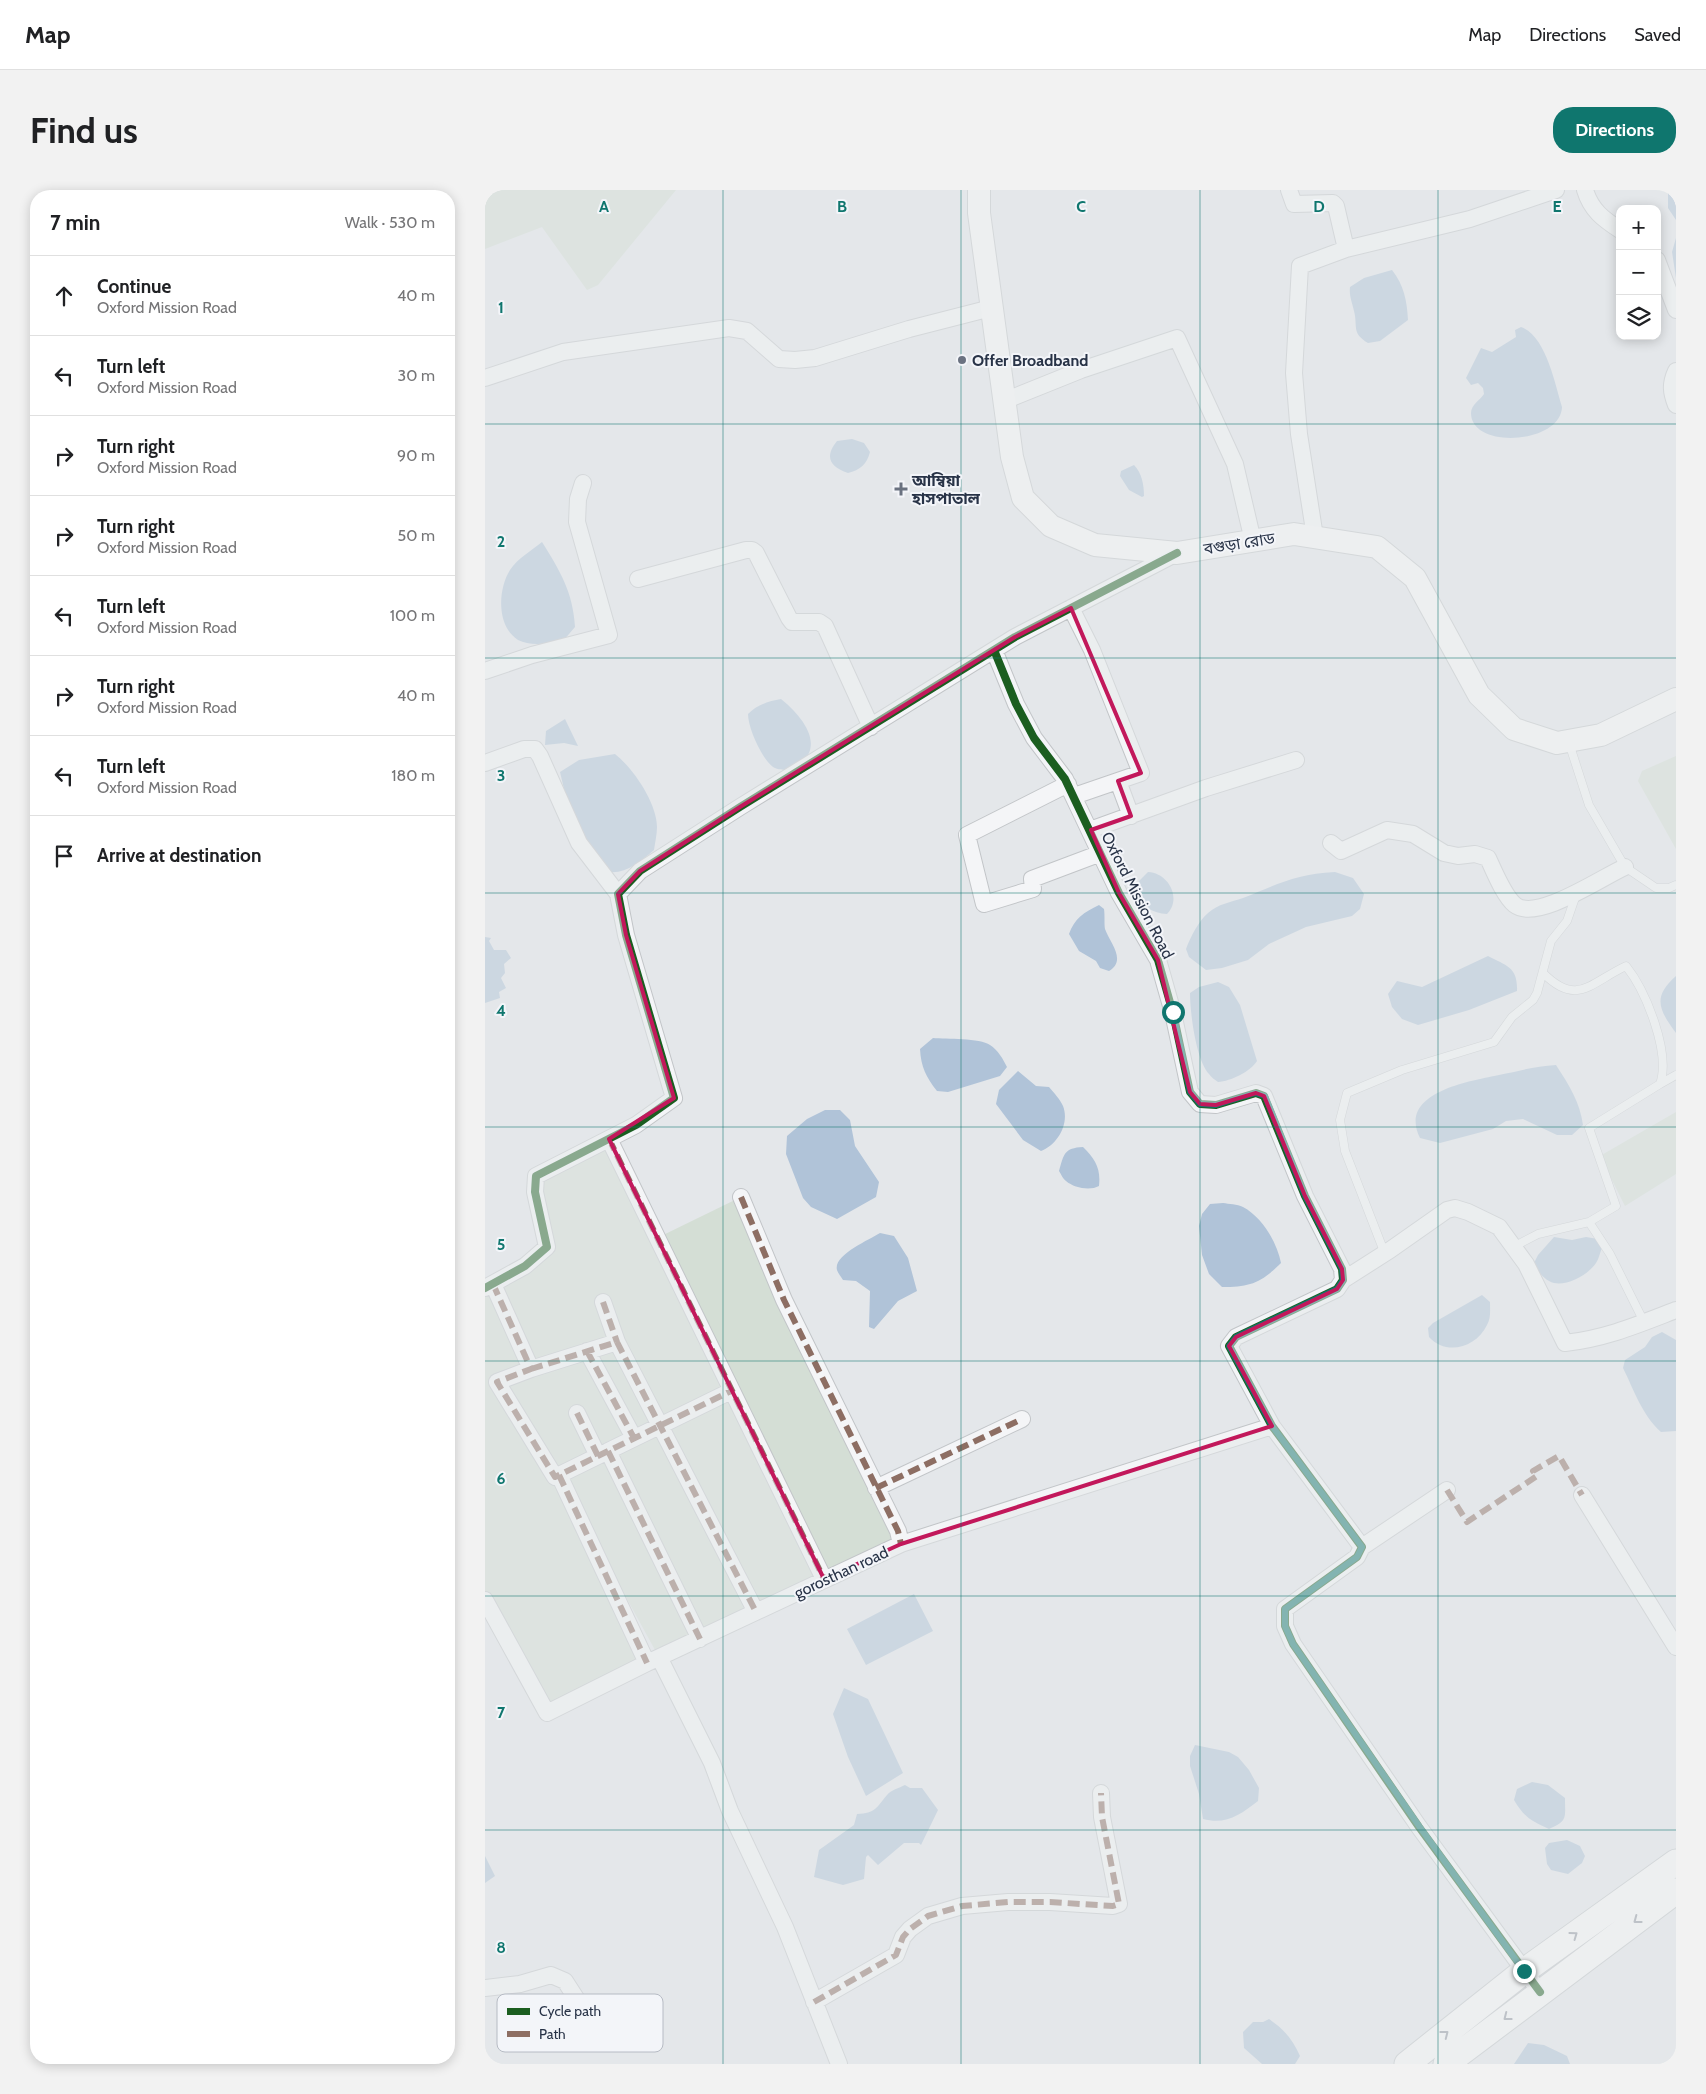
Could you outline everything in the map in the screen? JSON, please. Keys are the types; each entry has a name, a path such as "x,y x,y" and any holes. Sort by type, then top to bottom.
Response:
{"main road":[{"name":"বগুড়া রোড","path":"979,190 979,213 1012,458 1023,498 1051,526 1095,546 1177,553 1294,534 1377,547 1415,578 1479,695 1514,729 1557,743 1601,735 1676,699"},
{"path":"1407,2064 1524,1971 1676,1862"},
{"path":"1446,2064 1676,1891"}],"street":[{"path":"1289,190 1294,204 1333,203 1336,206 1346,249"},
{"path":"1315,538 1299,434 1294,373 1301,266 1346,249 1470,219 1556,190"},
{"path":"1585,190 1589,203 1597,213 1616,227"},
{"path":"1661,271 1676,310"},
{"path":"485,378 563,352 729,328 747,332 779,359 815,358 909,329 991,308"},
{"path":"1004,401 1081,370 1177,338 1235,464 1253,541"},
{"path":"1676,370 1671,381 1671,391 1676,405"},
{"path":"485,671 532,655 609,635 577,522 578,499 583,483"},
{"path":"638,579 752,550 756,553 792,622 819,622 825,626 871,727"},
{"path":"618,894 640,871 1015,636 1177,553"},
{"path":"1071,608 1096,658 1141,773 1071,790 967,835 984,904 1033,889 1032,879 1101,853"},
{"name":"Oxford Mission Road","path":"994,650 1016,704 1034,738 1071,790 1119,894 1158,960 1173,1012 1190,1092 1200,1104 1216,1105 1255,1093 1265,1096 1305,1196 1342,1269 1343,1280"},
{"path":"485,763 524,749 535,749 540,756 579,843 618,894 626,935 674,1098 636,1125 536,1176 535,1192 547,1247 525,1266 489,1286 531,1369"},
{"path":"1090,830 1206,788 1296,760"},
{"path":"1118,780 1131,816"},
{"path":"1331,844 1341,851 1387,830 1413,834 1444,853 1458,856 1475,854 1487,858 1503,888 1515,905 1528,909 1548,905 1576,894 1606,875 1625,867"},
{"path":"609,1139 824,1579"},
{"path":"741,1197 784,1300 898,1531 901,1544"},
{"path":"1362,1547 1272,1426 1229,1346 1236,1337 1337,1289 1343,1280 1385,1254 1441,1214 1455,1208 1499,1228 1525,1264 1565,1343 1601,1337 1676,1310"},
{"path":"603,1302 617,1342 756,1612"},
{"path":"617,1342 531,1369 497,1382 555,1477 731,1391"},
{"path":"587,1351 634,1438"},
{"path":"577,1413 603,1454 700,1639"},
{"path":"877,1488 1022,1419"},
{"name":"gorosthan road","path":"485,1600 547,1713 824,1579 901,1544 1272,1426"},
{"path":"559,1475 653,1661 713,1763 730,1812 785,1927 839,2064"},
{"path":"1447,1490 1362,1547 1357,1557 1285,1609 1285,1626 1293,1644 1419,1826 1540,1992"},
{"path":"1582,1495 1676,1647"},
{"path":"814,2002 896,1955 903,1937 910,1929 928,1916 962,1906 1008,1902 1050,1902 1113,1906 1119,1904 1102,1817 1101,1793"},
{"path":"485,1988 520,1984 551,1975 565,1981 573,1994"}],"lane":[{"path":"1568,741 1589,805 1625,867 1656,888 1676,886"},
{"path":"1385,1254 1345,1151 1340,1120 1347,1093 1402,1070 1494,1042 1512,1017 1533,1000 1537,993 1551,941 1567,921 1576,894"},
{"path":"1543,973 1553,983 1571,991 1583,989 1626,966 1635,978 1643,996 1661,1046 1663,1076 1661,1084"},
{"path":"1513,1247 1538,1234 1589,1222 1616,1206 1589,1128 1676,1075"},
{"path":"1589,1222 1611,1254 1644,1322"}],"highlighted area":[{"path":"1071,608 1141,773 1118,781 1131,816 1091,830 1119,893 1158,960 1190,1092 1200,1104 1216,1105 1256,1093 1264,1096 1305,1196 1342,1269 1343,1280 1337,1289 1236,1337 1229,1346 1272,1426 901,1544 824,1579 609,1139 674,1098 626,935 618,894 640,871 740,807 1015,637"}],"shaded area":[{"path":"485,190 676,190 598,285 587,290 542,227 485,249"},
{"path":"1676,756 1676,849 1638,781 1642,771"},
{"path":"1676,1112 1676,1174 1625,1206 1600,1156"},
{"path":"609,1139 657,1238 741,1197 901,1544 660,1659 565,1486 647,1663 547,1713 485,1600 485,1287 547,1247 536,1176"}],"water":[{"path":"1668,190 1676,190 1676,220 1668,208"},
{"path":"1676,238 1676,278 1672,252"},
{"path":"1392,270 1404,294 1408,320 1380,341 1368,343 1359,336 1356,329 1350,287 1364,278"},
{"path":"1521,327 1530,332 1543,350 1553,374 1562,407 1558,419 1547,429 1533,435 1516,438 1500,437 1485,433 1475,425 1471,410 1484,394 1483,388 1478,383 1471,385 1466,378 1481,348 1492,352 1516,337 1515,330"},
{"path":"852,439 864,443 870,452 862,466 848,473 837,468 830,457 837,441"},
{"path":"1134,465 1142,479 1144,496 1142,497 1129,490 1120,476 1121,471"},
{"path":"542,542 565,582 572,603 575,627 563,641 541,644 523,642 511,634 503,617 501,597 510,570 521,558"},
{"path":"781,699 799,717 811,740 808,755 789,770 773,767 764,757 750,727 748,714 759,706"},
{"path":"565,719 578,746 564,743 545,745 546,731"},
{"path":"615,754 629,768 643,787 653,807 657,830 654,850 627,869 609,872 590,849 569,810 560,772 579,760"},
{"path":"1148,872 1162,877 1171,888 1173,901 1167,914 1149,909 1136,895 1139,881"},
{"path":"1335,872 1353,878 1364,894 1360,909 1352,916 1306,927 1269,944 1248,960 1222,968 1206,970 1189,957 1186,949 1193,934 1204,917 1216,907 1287,881 1309,875"},
{"path":"1099,905 1104,909 1105,929 1117,957 1117,962 1109,971 1100,968 1096,961 1079,951 1069,934 1080,916"},
{"path":"485,937 491,938 489,941 494,950 506,950 511,958 504,964 505,973 501,978 506,988 499,992 500,998 485,1003"},
{"path":"1488,956 1510,968 1516,977 1517,991 1469,1010 1418,1025 1402,1019 1392,1007 1388,994 1397,981 1422,987"},
{"path":"1676,976 1676,1033 1662,1010 1661,997 1668,984"},
{"path":"1218,982 1229,987 1240,1005 1257,1061 1250,1069 1240,1075 1218,1082 1204,1067 1197,1047 1190,993 1199,987"},
{"path":"933,1038 971,1040 985,1043 998,1052 1007,1067 1000,1076 948,1092 937,1091 925,1072 920,1049"},
{"path":"1556,1065 1573,1094 1582,1117 1583,1125 1572,1135 1557,1135 1523,1119 1506,1121 1493,1129 1440,1143 1420,1138 1416,1122 1419,1110 1428,1099 1440,1092 1472,1081"},
{"path":"1018,1071 1036,1086 1049,1087 1059,1098 1063,1106 1065,1120 1061,1133 1052,1144 1041,1151 1023,1140 996,1104 999,1090"},
{"path":"825,1110 840,1110 850,1120 855,1146 879,1182 876,1197 837,1219 811,1207 803,1198 786,1154 787,1136 807,1119"},
{"path":"1083,1147 1094,1160 1098,1169 1099,1186 1095,1188 1082,1188 1073,1185 1065,1180 1059,1171 1062,1160 1068,1151"},
{"path":"1223,1203 1241,1206 1250,1211 1268,1231 1279,1255 1281,1263 1261,1279 1248,1285 1222,1287 1209,1274 1202,1255 1199,1226 1202,1214 1210,1204"},
{"path":"880,1233 894,1236 908,1258 917,1291 898,1301 874,1329 869,1327 870,1291 856,1281 843,1280 837,1270 837,1264 846,1254"},
{"path":"1554,1237 1572,1240 1586,1237 1598,1239 1602,1248 1597,1261 1588,1271 1572,1281 1554,1283 1548,1280 1533,1265 1538,1255"},
{"path":"1482,1295 1490,1302 1490,1317 1482,1333 1476,1339 1460,1347 1452,1348 1436,1343 1429,1337 1428,1328 1433,1323"},
{"path":"1662,1332 1676,1340 1676,1431 1661,1432 1644,1410 1623,1368 1625,1360 1645,1347 1652,1337"},
{"path":"914,1594 933,1631 866,1665 847,1629"},
{"path":"844,1688 868,1699 903,1773 866,1796 848,1757 833,1714"},
{"path":"1195,1745 1229,1752 1238,1757 1249,1770 1259,1788 1258,1801 1245,1811 1226,1820 1211,1821 1203,1819 1199,1794 1190,1766 1190,1756"},
{"path":"1532,1782 1548,1785 1565,1798 1564,1818 1560,1824 1549,1829 1529,1818 1521,1811 1514,1800 1517,1789"},
{"path":"905,1785 910,1788 922,1788 938,1810 921,1845 919,1843 904,1843 878,1865 868,1855 866,1857 864,1879 843,1885 814,1877 819,1850 854,1825 857,1814 872,1811 889,1793"},
{"path":"1567,1840 1580,1846 1585,1856 1582,1863 1568,1874 1551,1870 1547,1864 1545,1848 1549,1843"},
{"path":"485,1856 495,1876 485,1883"},
{"path":"1269,2019 1284,2031 1294,2045 1300,2056 1295,2064 1262,2064 1244,2048 1243,2032 1253,2022 1263,2022"},
{"path":"1528,2043 1544,2045 1567,2056 1570,2064 1514,2064"}],"marked path":[{"path":"609,1139 824,1579"},
{"path":"741,1197 784,1300 898,1531 901,1544"},
{"path":"493,1284 531,1369 497,1382 555,1477 731,1391"},
{"path":"603,1302 617,1342"},
{"path":"531,1369 617,1342 756,1612"},
{"path":"587,1351 634,1438"},
{"path":"577,1413 598,1456"},
{"path":"876,1488 1022,1419"},
{"path":"608,1451 700,1639"},
{"path":"1447,1490 1467,1522 1537,1476 1533,1471 1559,1456 1582,1495"},
{"path":"559,1475 647,1663"},
{"path":"814,2002 896,1955 903,1937 910,1929 928,1916 962,1906 1008,1902 1050,1902 1113,1906 1119,1904 1102,1817 1101,1793"}],"cycle path":[{"path":"485,1288 525,1266 547,1247 535,1192 536,1176 636,1125 674,1098 626,935 618,894 640,871 1015,637 1177,553"},
{"path":"994,650 1016,704 1034,738 1065,779 1119,893 1158,960 1173,1013 1190,1092 1200,1104 1216,1105 1256,1093 1264,1096 1305,1196 1342,1269 1343,1280 1337,1289 1236,1337 1229,1346 1272,1426 1362,1547 1357,1557 1285,1609 1285,1626 1293,1644 1419,1827 1540,1992"}],"place":[{"name":"Offer Broadband","path":"962,360"},
{"name":"আম্বিয়া হাসপাতাল","path":"901,489"}],"route":[{"path":"1173,1012 1190,1092 1200,1104 1216,1105 1255,1093 1265,1096 1305,1196 1342,1269 1343,1280 1337,1289 1236,1337 1229,1346 1272,1426 1362,1547 1357,1557 1285,1609 1285,1626 1293,1644 1419,1826 1524,1971"}]}
